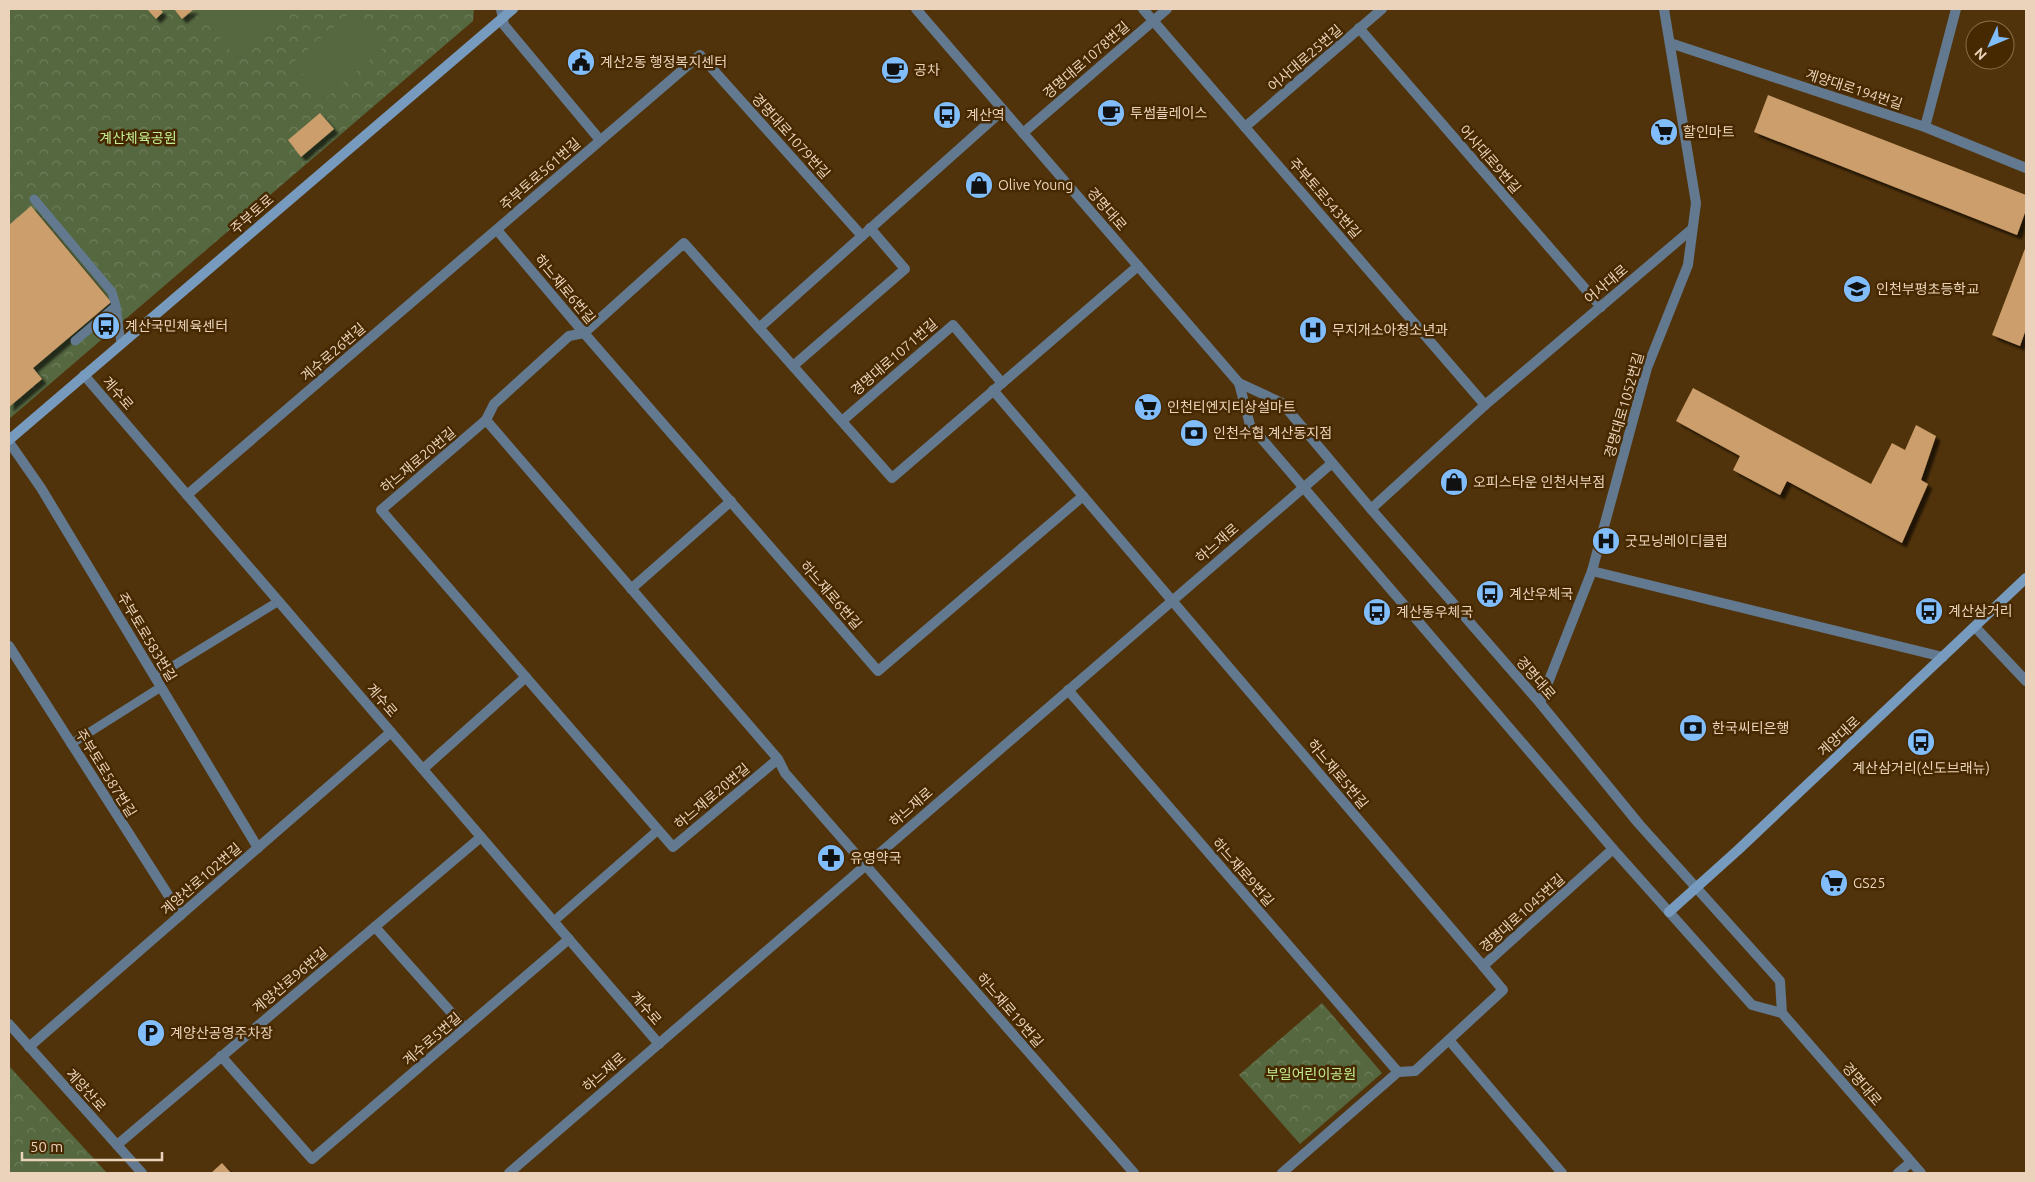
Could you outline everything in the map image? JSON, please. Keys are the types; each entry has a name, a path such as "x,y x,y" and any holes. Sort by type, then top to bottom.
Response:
{"main road":[{"name":"주부토로","path":"9,441 502,13 513,9"},
{"name":"계양대로","path":"1669,912 1697,888 2026,578"}],"street":[{"name":"경명대로","path":"916,9 1239,383 1282,404 1540,703 1639,824 1780,981 1782,1013"},
{"name":"주부토로543번길","path":"1143,9 1485,405"},
{"name":"경명대로1078번길","path":"1023,133 1167,9"},
{"name":"어사대로25번길","path":"1245,127 1382,9"},
{"path":"1664,9 1696,203 1692,229"},
{"path":"1925,127 1956,9"},
{"name":"주부토로561번길","path":"502,13 504,26 600,140"},
{"name":"어사대로9번길","path":"1359,28 1600,307"},
{"name":"계양대로194번길","path":"1670,43 1925,127 2026,168"},
{"name":"주부토로561번길","path":"497,230 700,55"},
{"name":"경명대로1079번길","path":"700,55 862,236"},
{"path":"759,328 1003,110"},
{"path":"793,366 906,269 870,228"},
{"name":"어사대로","path":"1371,509 1485,405 1692,229"},
{"name":"경명대로1052번길","path":"1540,703 1592,571 1648,368 1688,265 1692,229"},
{"name":"하느재로6번길","path":"497,230 584,333 878,671 1083,496"},
{"name":"계수로26번길","path":"187,495 497,230"},
{"path":"865,865 785,773 778,759 486,420 494,404 569,336 584,333 684,243 892,478 1138,266"},
{"name":"경명대로1071번길","path":"842,421 953,325 1002,383"},
{"name":"계수로","path":"84,375 659,1044"},
{"name":"경명대로","path":"1239,383 1250,425 1613,849 1752,1005 1782,1013 1921,1173"},
{"path":"993,390 1172,600"},
{"name":"하느재로20번길","path":"486,420 381,510 673,847 778,759"},
{"name":"주부토로583번길","path":"9,441 41,488 258,848"},
{"name":"하느재로","path":"508,1173 1332,464"},
{"path":"632,588 732,501"},
{"path":"1592,571 1943,657"},
{"name":"하느재로5번길","path":"1172,600 1483,966"},
{"path":"1975,626 2026,681"},
{"name":"주부토로587번길","path":"9,646 181,915"},
{"path":"423,769 526,677"},
{"name":"하느재로9번길","path":"1068,690 1398,1072"},
{"name":"계양산로102번길","path":"28,1046 391,732"},
{"name":"계양산로96번길","path":"116,1145 481,837"},
{"name":"경명대로1045번길","path":"1282,1173 1398,1072 1414,1071 1503,990 1483,966 1613,849"},
{"name":"하느재로19번길","path":"865,865 1134,1173"},
{"path":"374,927 465,1028"},
{"name":"계수로5번길","path":"221,1056 312,1159 569,939"},
{"name":"계양산로","path":"9,1024 142,1173"},
{"path":"1448,1040 1562,1173"},
{"path":"1898,1173 1911,1162"}],"lane":[{"path":"34,199 112,292 116,306 121,344"},
{"path":"75,341 116,306"},
{"path":"155,677 279,601"},
{"path":"71,744 161,687"},
{"path":"554,921 658,830"}],"green space":[{"name":"계산체육공원","path":"9,9 474,9 473,21 9,419"},
{"path":"195,9 297,9 238,59"},
{"path":"351,12 383,48 325,99 293,63"},
{"name":"부일어린이공원","path":"1322,1003 1382,1073 1300,1144 1239,1075"},
{"path":"9,1066 107,1173 9,1173"}],"building":[{"path":"147,9 160,9 163,12 156,19"},
{"path":"174,9 194,9 182,19"},
{"path":"1768,95 2026,195 2026,210 2017,235 1754,132"},
{"path":"320,113 334,129 301,157 288,140"},
{"path":"31,206 111,302 33,368 42,379 9,407 9,225"},
{"path":"2026,246 2026,329 2020,346 1992,335"},
{"path":"1693,388 1871,484 1892,443 1905,450 1916,425 1936,436 1921,480 1928,484 1902,543 1787,481 1780,495 1733,470 1740,456 1676,421"},
{"path":"222,1163 231,1173 211,1173"}],"place":[{"name":"계산2동 행정복지센터","path":"581,62"},
{"name":"공차","path":"895,70"},
{"name":"투썸플레이스","path":"1111,113"},
{"name":"계산역","path":"947,115"},
{"name":"할인마트","path":"1664,132"},
{"name":"Olive Young","path":"979,185"},
{"name":"인천부평초등학교","path":"1857,289"},
{"name":"계산국민체육센터","path":"106,326"},
{"name":"무지개소아청소년과","path":"1313,330"},
{"name":"인천티엔지티상설마트","path":"1148,407"},
{"name":"인천수협 계산동지점","path":"1194,433"},
{"name":"오피스타운 인천서부점","path":"1454,482"},
{"name":"굿모닝레이디클럽","path":"1606,541"},
{"name":"계산우체국","path":"1490,594"},
{"name":"계산삼거리","path":"1929,611"},
{"name":"계산동우체국","path":"1377,612"},
{"name":"한국씨티은행","path":"1693,728"},
{"name":"계산삼거리(신도브래뉴)","path":"1921,742"},
{"name":"유영약국","path":"831,858"},
{"name":"GS25","path":"1834,883"},
{"name":"계양산공영주차장","path":"151,1033"}]}
